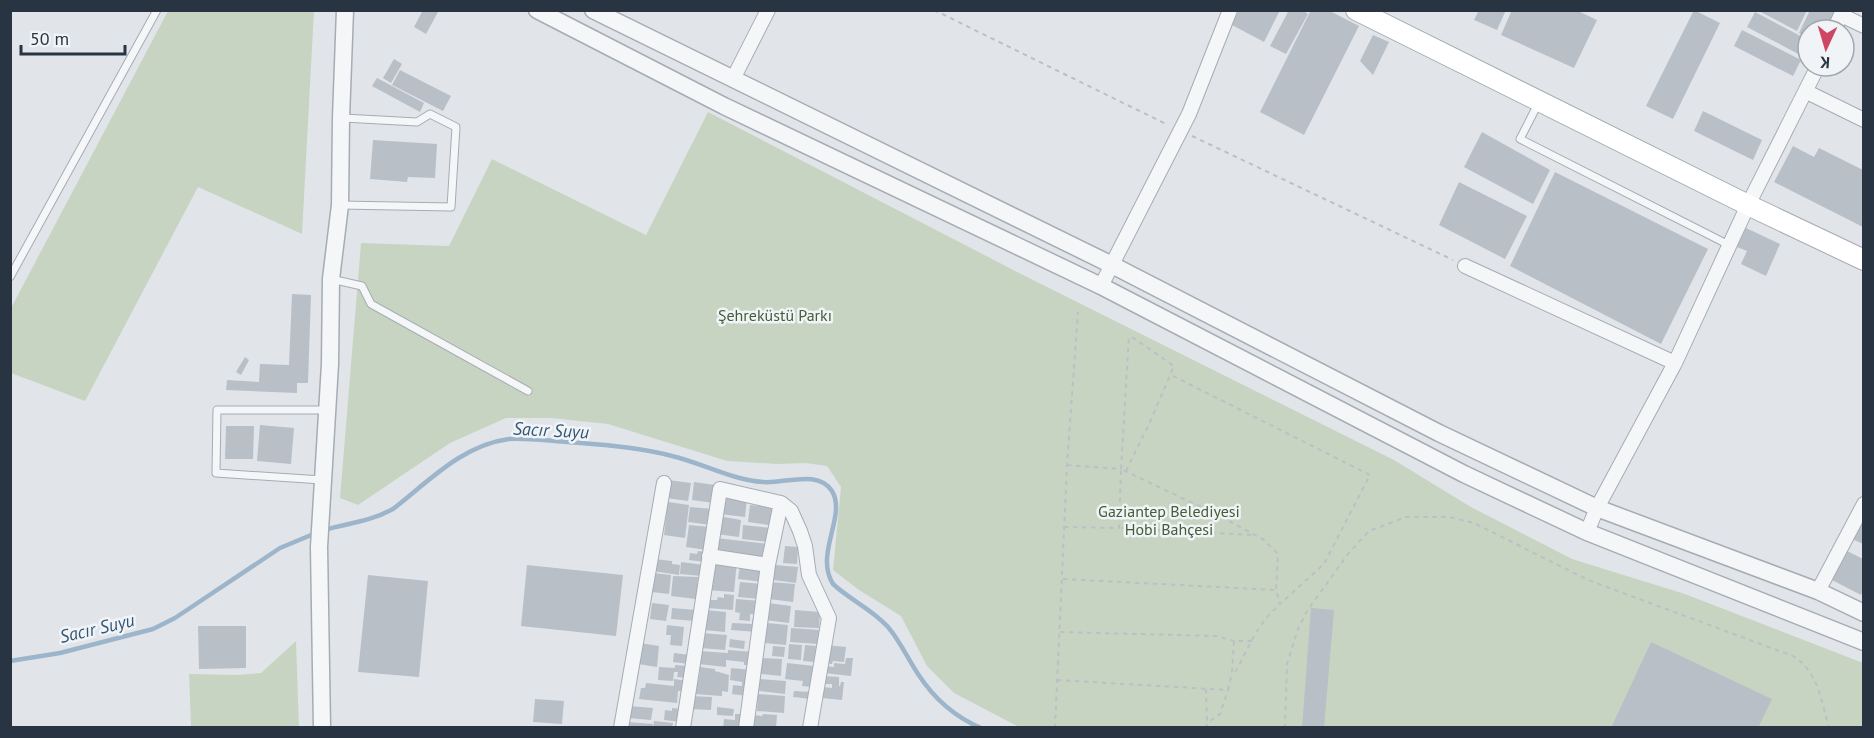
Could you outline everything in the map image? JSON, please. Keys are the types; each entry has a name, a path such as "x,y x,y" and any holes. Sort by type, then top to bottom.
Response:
{"main road":[{"path":"1356,10 1863,260"}],"street":[{"path":"322,728 319,547 327,410 331,279 340,205 345,10"},
{"path":"537,10 724,106 1101,286 1408,446 1587,532 1863,642"},
{"path":"593,10 1112,265 1439,432 1597,508 1818,591 1863,613"},
{"path":"733,79 768,10"},
{"path":"1101,286 1190,114 1230,10"},
{"path":"1842,13 1863,26"},
{"path":"1587,532 1597,508 1675,363 1748,205 1813,78"},
{"path":"1807,92 1863,120"},
{"path":"1465,266 1675,363"},
{"path":"621,728 664,483"},
{"path":"682,728 720,489 781,503 791,511 800,531 805,546 809,575 829,618 810,728"},
{"path":"746,728 768,564 781,503"},
{"path":"1818,591 1863,504"},
{"path":"709,556 768,564"}],"lane":[{"path":"10,277 158,10"},
{"path":"1540,102 1520,140 1730,245"},
{"path":"340,205 451,207 456,127 430,114 417,122 341,118"},
{"path":"331,279 362,286 371,304 528,391"},
{"path":"323,480 216,473 217,410 327,410"}],"path":[{"path":"934,10 1465,266"},
{"path":"1055,728 1067,465 1077,312"},
{"path":"1119,528 1129,335 1174,366 1126,471"},
{"path":"1171,375 1370,475 1324,564 1266,618 1235,673 1232,673"},
{"path":"1067,465 1121,469 1224,518 1256,536 1278,554 1276,590 1280,604"},
{"path":"1286,728 1287,664 1298,629 1307,610 1348,554 1369,531 1406,517 1435,516 1474,523 1588,580 1794,656 1809,668 1814,677 1829,728"},
{"path":"1064,527 1256,536"},
{"path":"1062,579 1276,590"},
{"path":"1059,632 1217,636 1234,641 1252,641"},
{"path":"1207,723 1220,714 1228,690 1232,673 1234,641"},
{"path":"1057,680 1228,690"},
{"path":"1206,688 1206,728"}],"green space":[{"path":"168,11 314,11 302,234 198,187 85,401 11,373 11,308"},
{"path":"708,112 1025,276 1394,460 1471,507 1572,559 1685,594 1863,663 1863,727 1019,727 954,693 927,666 901,616 859,590 833,570 841,487 827,466 806,463 727,461 608,424 551,418 506,418 450,443 358,505 340,498 361,243 449,246 492,159 646,235"},
{"path":"296,641 299,727 191,727 189,674 261,673"}],"building":[{"path":"423,10 439,10 426,34 414,27"},
{"path":"1239,10 1280,10 1264,42 1232,25"},
{"path":"1289,10 1302,10 1308,14 1286,54 1270,46"},
{"path":"1311,10 1328,10 1359,26 1304,135 1260,112"},
{"path":"1479,10 1506,10 1497,30 1474,20"},
{"path":"1512,10 1576,10 1597,20 1574,68 1501,35"},
{"path":"1694,10 1720,23 1673,119 1646,106"},
{"path":"1757,10 1807,10 1803,18 1796,18 1796,30"},
{"path":"1810,10 1836,12 1833,18 1806,18"},
{"path":"1755,12 1796,34 1796,53 1747,27"},
{"path":"1742,30 1796,57 1796,70 1793,76 1734,46"},
{"path":"1373,35 1389,42 1373,75 1360,61"},
{"path":"394,59 402,64 391,83 383,78"},
{"path":"400,70 451,96 443,111 392,85"},
{"path":"377,78 424,103 420,112 372,86"},
{"path":"1703,111 1762,140 1753,160 1694,131"},
{"path":"1482,132 1550,170 1533,204 1464,167"},
{"path":"373,140 437,144 435,178 408,177 407,182 370,179"},
{"path":"1793,146 1814,157 1819,148 1863,170 1863,227 1774,182"},
{"path":"1555,172 1708,249 1661,344 1510,266"},
{"path":"1459,182 1527,216 1505,259 1439,225"},
{"path":"1746,228 1780,244 1766,276 1741,264 1747,251 1737,247"},
{"path":"292,294 311,295 308,383 297,383 297,393 226,390 227,380 259,382 260,364 289,365"},
{"path":"245,357 249,360 241,375 236,372"},
{"path":"260,425 294,428 291,464 257,461"},
{"path":"226,426 254,426 253,459 225,459"},
{"path":"668,480 691,483 688,501 666,498"},
{"path":"694,482 715,485 713,503 692,500"},
{"path":"722,496 747,498 745,517 720,514"},
{"path":"668,502 689,505 685,538 664,535"},
{"path":"750,505 778,508 775,526 748,522"},
{"path":"690,507 713,509 711,525 688,522"},
{"path":"1863,514 1863,544 1852,539"},
{"path":"718,516 741,520 739,537 716,534"},
{"path":"689,525 710,527 707,550 686,547"},
{"path":"743,525 770,528 769,542 742,539"},
{"path":"716,538 768,544 765,562 714,555"},
{"path":"785,546 798,547 797,564 783,563"},
{"path":"698,551 707,552 705,562 689,560 690,553 697,554"},
{"path":"1847,551 1863,559 1861,595 1832,580"},
{"path":"654,559 672,561 672,564 680,565 679,575 653,571"},
{"path":"713,560 737,561 734,592 706,590"},
{"path":"681,562 704,565 702,576 680,574"},
{"path":"527,565 623,575 616,636 521,626"},
{"path":"740,565 765,567 763,582 738,579"},
{"path":"775,565 798,567 796,583 773,580"},
{"path":"653,573 671,575 669,594 651,592"},
{"path":"368,575 428,581 419,677 358,672"},
{"path":"673,576 698,577 696,599 671,596"},
{"path":"740,582 762,584 761,599 738,597"},
{"path":"770,582 795,584 793,602 769,599"},
{"path":"724,594 734,595 733,610 707,608 707,600 724,598"},
{"path":"736,599 761,601 759,615 750,614 750,621 739,620 740,613 735,612"},
{"path":"652,603 669,605 666,621 650,619"},
{"path":"768,603 791,606 789,623 765,620"},
{"path":"672,608 696,610 695,621 671,619"},
{"path":"1311,608 1334,610 1324,728 1302,728"},
{"path":"705,610 726,612 725,632 704,630"},
{"path":"795,610 820,612 819,628 794,627"},
{"path":"752,619 758,619 757,632 731,630 732,623 752,624"},
{"path":"767,623 788,625 786,645 765,643"},
{"path":"667,625 684,627 682,646 670,645 671,635 666,635"},
{"path":"198,626 246,626 246,668 199,669"},
{"path":"791,628 819,630 818,644 790,642"},
{"path":"701,633 727,635 725,650 700,648"},
{"path":"730,639 745,641 744,649 729,647"},
{"path":"1651,642 1772,699 1758,728 1611,728"},
{"path":"640,643 659,646 657,667 638,664"},
{"path":"789,644 802,645 801,660 788,659"},
{"path":"805,645 816,646 815,662 803,661"},
{"path":"827,645 846,647 844,662 823,663"},
{"path":"773,646 785,647 784,657 772,656"},
{"path":"728,650 754,652 753,665 726,660 726,667 698,664 699,651 728,653"},
{"path":"674,653 690,655 689,664 673,662"},
{"path":"762,658 782,659 781,676 761,674"},
{"path":"846,658 853,658 851,676 824,673 824,666 834,667 834,663 845,664"},
{"path":"787,663 814,666 812,687 802,686 803,681 785,679"},
{"path":"675,665 688,666 687,678 677,677 678,672 674,672 673,681 658,680 659,667 675,668"},
{"path":"700,667 715,669 715,671 729,675 728,692 722,691 722,696 694,694"},
{"path":"731,668 752,670 748,696 732,694 733,685 742,686 742,682 730,680"},
{"path":"823,676 839,677 839,686 841,682 844,682 842,700 822,698 823,687 832,688 832,684 823,684"},
{"path":"674,679 688,681 680,705 681,691 678,691 677,703 639,699 641,688 645,688 646,683 674,686"},
{"path":"760,679 786,681 785,694 759,691"},
{"path":"794,691 812,692 811,699 793,697"},
{"path":"758,694 785,696 784,713 757,711"},
{"path":"691,696 712,697 711,710 690,709"},
{"path":"535,699 564,701 562,724 533,722"},
{"path":"629,706 653,708 651,720 628,718"},
{"path":"717,707 734,709 733,716 717,715"},
{"path":"672,708 682,709 681,722 664,720 665,710 672,711"},
{"path":"735,714 744,714 744,728 723,728 724,719 735,720"},
{"path":"763,714 777,715 776,728 752,727 753,715 762,716"},
{"path":"654,721 673,723 672,728 653,728"},
{"path":"628,722 653,724 652,728 627,728"}],"waterway":[{"name":"Sacır Suyu","path":"324,530 367,520 393,509 446,466 476,449 509,439 646,450 683,459 751,481 771,482 800,479 818,481 826,484 836,501 827,560 828,572 833,584 888,627 918,674 938,698 962,718 981,728"},
{"name":"Sacır Suyu","path":"10,661 60,653 153,629 175,618 280,548 316,533"}],"park label":[{"name":"Şehreküstü Parkı","path":"775,315"},
{"name":"Gaziantep Belediyesi Hobi Bahçesi","path":"1169,520"}]}
